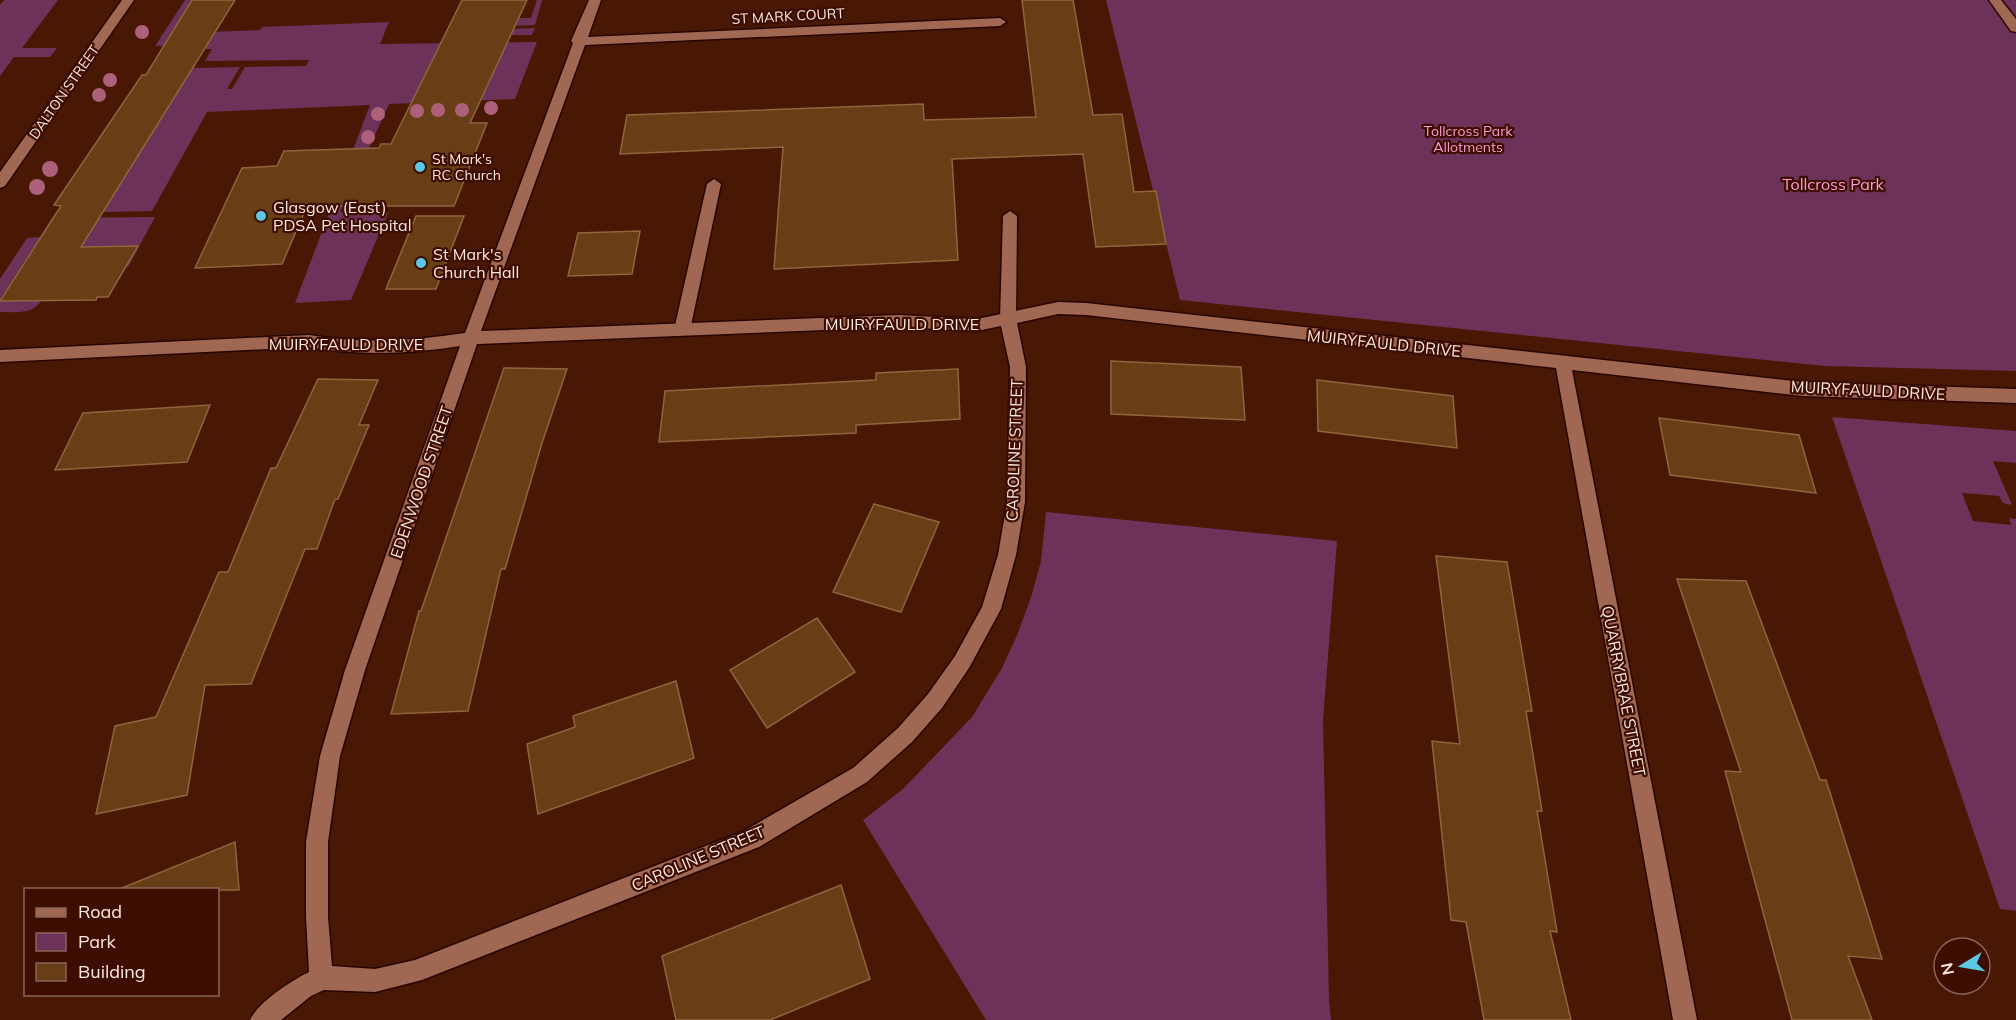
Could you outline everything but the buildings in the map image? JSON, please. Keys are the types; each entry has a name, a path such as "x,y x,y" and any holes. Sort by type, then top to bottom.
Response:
{"street":[{"name":"DALTON STREET","path":"0,183 128,0"},
{"name":"EDENWOOD STREET","path":"321,979 317,917 317,842 330,756 354,670 471,338 578,41 595,0"},
{"path":"1995,0 2016,28"},
{"name":"ST MARK COURT","path":"578,41 1000,22"},
{"path":"682,330 714,184"},
{"name":"CAROLINE STREET","path":"262,1020 299,989 321,979 339,977 366,981 401,976 751,838 860,775 905,735 935,701 962,662 991,609 1007,555 1016,502 1018,367 1008,320 1010,216"},
{"name":"MUIRYFAULD DRIVE","path":"0,356 309,341 343,346 416,345 471,338 898,321 977,325 1058,308 1086,309 1803,388 2016,396"},
{"name":"QUARRYBRAE STREET","path":"1563,363 1685,1020"}],"green space":[{"path":"4,0 58,0 22,48 57,48 50,57 14,57 0,76 0,5"},
{"path":"185,0 192,0 181,33 389,22 380,44 537,42 515,99 389,104 340,212 388,213 351,300 295,303 370,105 207,112 152,211 103,212 192,68 240,67 227,89 232,89 245,67 306,66 309,60 205,61 212,49 205,49 206,45 155,46"},
{"path":"537,0 542,0 535,25 510,26 510,29 535,28 532,35 505,35 511,18 531,18"},
{"name":"Tollcross Park","path":"1106,0 2016,0 2016,371 1825,366 1180,300"},
{"path":"155,217 128,267 115,267 127,246 34,247 0,299 0,279 27,238 40,237 52,218"},
{"path":"42,300 29,310 0,312 0,301"},
{"path":"1832,417 2016,431 2016,463 1993,461 2012,505 2003,503 1999,496 1962,493 1973,521 2011,525 2009,518 2016,519 2016,911 2000,909"},
{"path":"1046,512 1337,541 1323,720 1331,1020 986,1020 863,820 903,789 972,717 1002,668 1032,594 1041,561"}],"place":[{"name":"St Mark's RC Church","path":"420,167"},
{"name":"Glasgow (East) PDSA Pet Hospital","path":"261,216"},
{"name":"St Mark's Church Hall","path":"421,263"}],"park label":[{"name":"Tollcross Park Allotments","path":"1468,140"}]}
